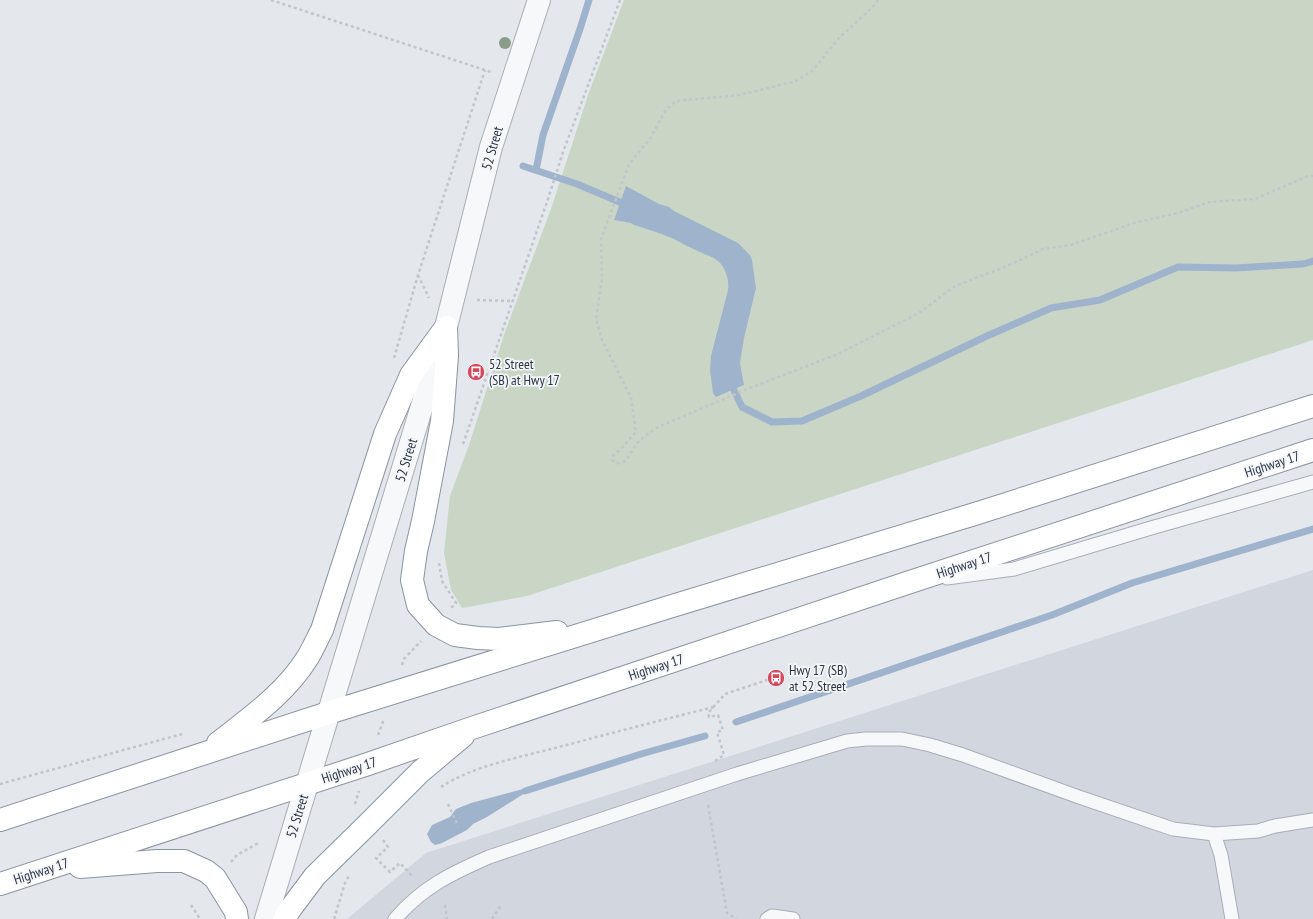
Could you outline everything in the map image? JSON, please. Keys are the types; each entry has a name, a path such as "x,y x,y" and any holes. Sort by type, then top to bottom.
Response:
{"highway":[{"path":"446,327 448,356 442,422 416,551 412,580 418,605 436,625 455,634 478,638 499,639 606,627"},
{"path":"206,753 273,699 289,683 308,658 322,630 385,434 412,375 446,327"},
{"path":"0,820 328,713 978,513 1313,406"},
{"name":"Highway 17","path":"0,884 368,764 904,584 1313,450"},
{"path":"284,919 314,876 420,772 472,728"},
{"path":"43,871 157,860 184,861 206,871 216,878 236,912 237,919"}],"street":[{"name":"52 Street","path":"266,919 446,327 491,147 539,0"}],"lane":[{"path":"904,584 1014,569 1143,530 1313,482"},
{"path":"395,919 427,889 441,879 489,857 737,774 840,744 866,739 902,739 930,745 963,755 1173,829 1214,834 1258,831 1275,826 1313,820"},
{"path":"1214,834 1221,855 1232,919"},
{"path":"767,919 772,916 793,919"}],"path":[{"path":"271,0 513,79"},
{"path":"460,450 547,202 562,152 620,0"},
{"path":"878,0 876,4 838,38 812,71 796,81 740,95 676,101 666,111 650,139 629,164 601,239 602,279 596,319 602,340 631,398 636,432 613,456 612,460 616,463 621,463 627,459 636,444 647,434 660,426 750,388 838,354 919,314 955,286 1006,267 1043,249 1071,246 1134,223 1178,213 1209,202 1255,198 1308,176 1313,176"},
{"path":"393,359 418,275 485,70"},
{"path":"476,300 512,301"},
{"path":"404,659 426,636"},
{"path":"712,762 724,755 717,732 723,730 718,715 708,717 708,713 725,694 770,679"},
{"path":"435,791 452,780 522,756 714,707"},
{"path":"0,784 184,734"},
{"path":"448,804 458,826"},
{"path":"708,804 728,913 736,919"},
{"path":"380,837 388,847 376,858 390,872 400,863 416,879"},
{"path":"237,856 260,842"},
{"path":"334,919 345,883 353,870"},
{"path":"492,919 502,904"},
{"path":"191,905 200,919"},
{"path":"445,905 447,919"}],"shaded area":[{"path":"1313,570 1313,919 347,919 426,853"}],"green space":[{"path":"624,0 1313,0 1313,340 527,596 462,608 451,590 444,553 450,496 469,445 505,332 552,206 588,95"}],"water":[{"path":"626,186 738,243 750,255 756,288 744,338 740,363 744,385 716,397 713,393 710,370 711,356 728,290 725,270 714,258 672,238 631,223 614,220"},
{"path":"523,789 525,793 473,824 467,830 442,843 435,845 431,842 427,834 432,825 450,817 456,809 471,803"}],"waterway":[{"path":"536,170 543,135 589,0"},
{"path":"523,166 577,184 629,206"},
{"path":"730,382 742,407 772,422 802,421 861,396 987,336 1051,308 1100,300 1178,267 1236,268 1303,264 1313,261"},
{"path":"736,722 1052,615 1132,583 1313,529"},
{"path":"525,791 641,754 705,736"}],"place":[{"name":"52 Street (SB) at Hwy 17","path":"476,372"},
{"name":"Hwy 17 (SB) at 52 Street","path":"776,678"}]}
